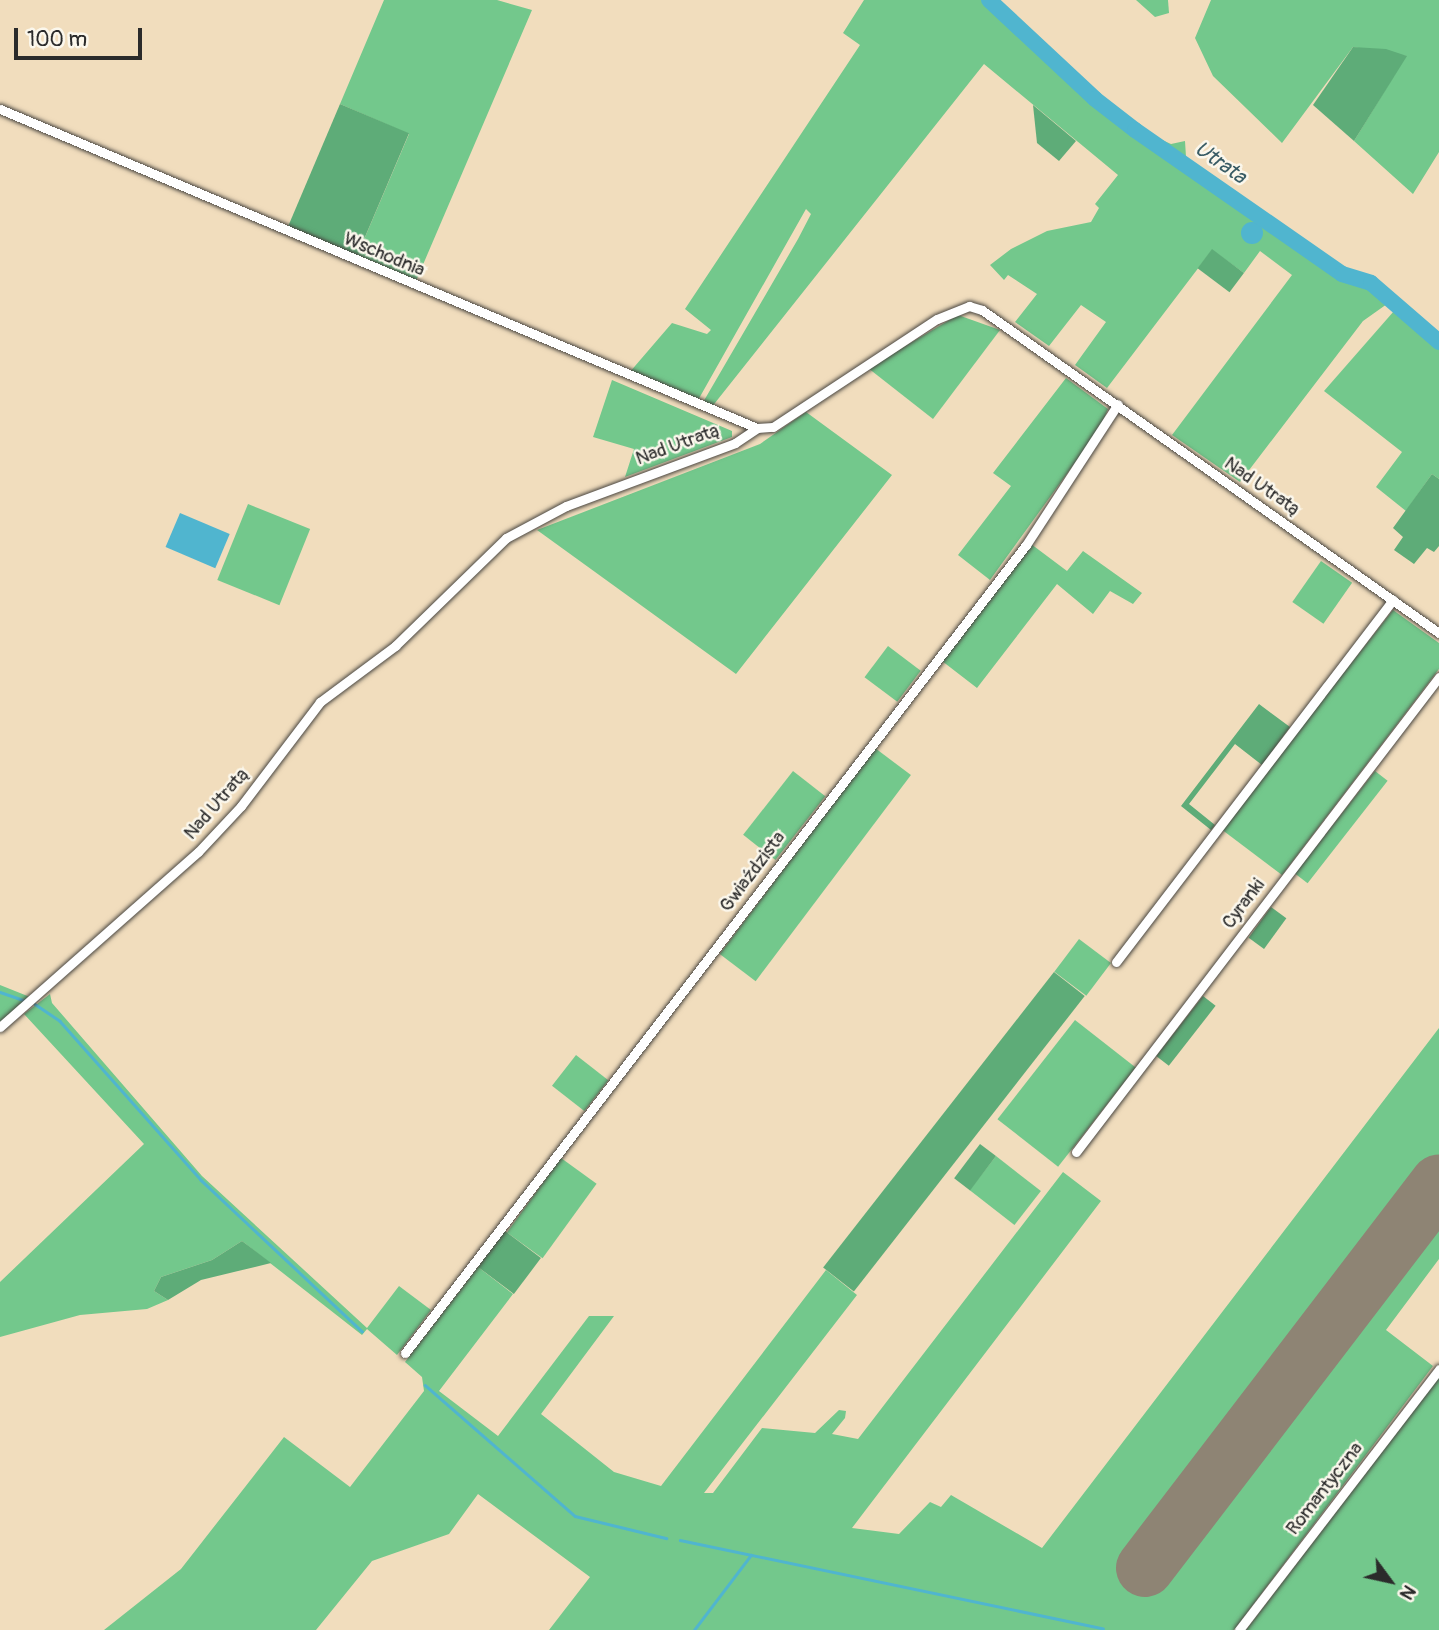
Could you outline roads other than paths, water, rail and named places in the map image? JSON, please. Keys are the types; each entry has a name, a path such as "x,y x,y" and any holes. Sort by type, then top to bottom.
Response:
{"street":[{"name":"Wschodnia","path":"0,109 757,428"},
{"name":"Nad Utratą","path":"0,1027 198,852 241,806 320,702 395,646 506,538 566,506 735,443 757,428 773,427 937,319 969,306 982,310 1118,404 1439,634"},
{"name":"Gwiaździsta","path":"405,1353 1026,545 1118,404"},
{"path":"1116,961 1393,600"},
{"name":"Cyranki","path":"1076,1152 1439,677"},
{"name":"Romantyczna","path":"1239,1630 1439,1369"}],"water":[{"path":"1252,222 1260,225 1263,233 1260,241 1252,244 1244,241 1241,233 1244,225"},
{"path":"180,513 230,534 215,568 166,547"}],"waterway":[{"name":"Utrata","path":"989,0 1095,99 1135,130 1342,274 1371,283 1439,342"},
{"path":"0,992 26,1001"},
{"path":"35,1004 60,1021 201,1180 362,1331"},
{"path":"425,1385 575,1516 666,1538"},
{"path":"680,1540 1103,1628"},
{"path":"694,1630 751,1555"}]}
